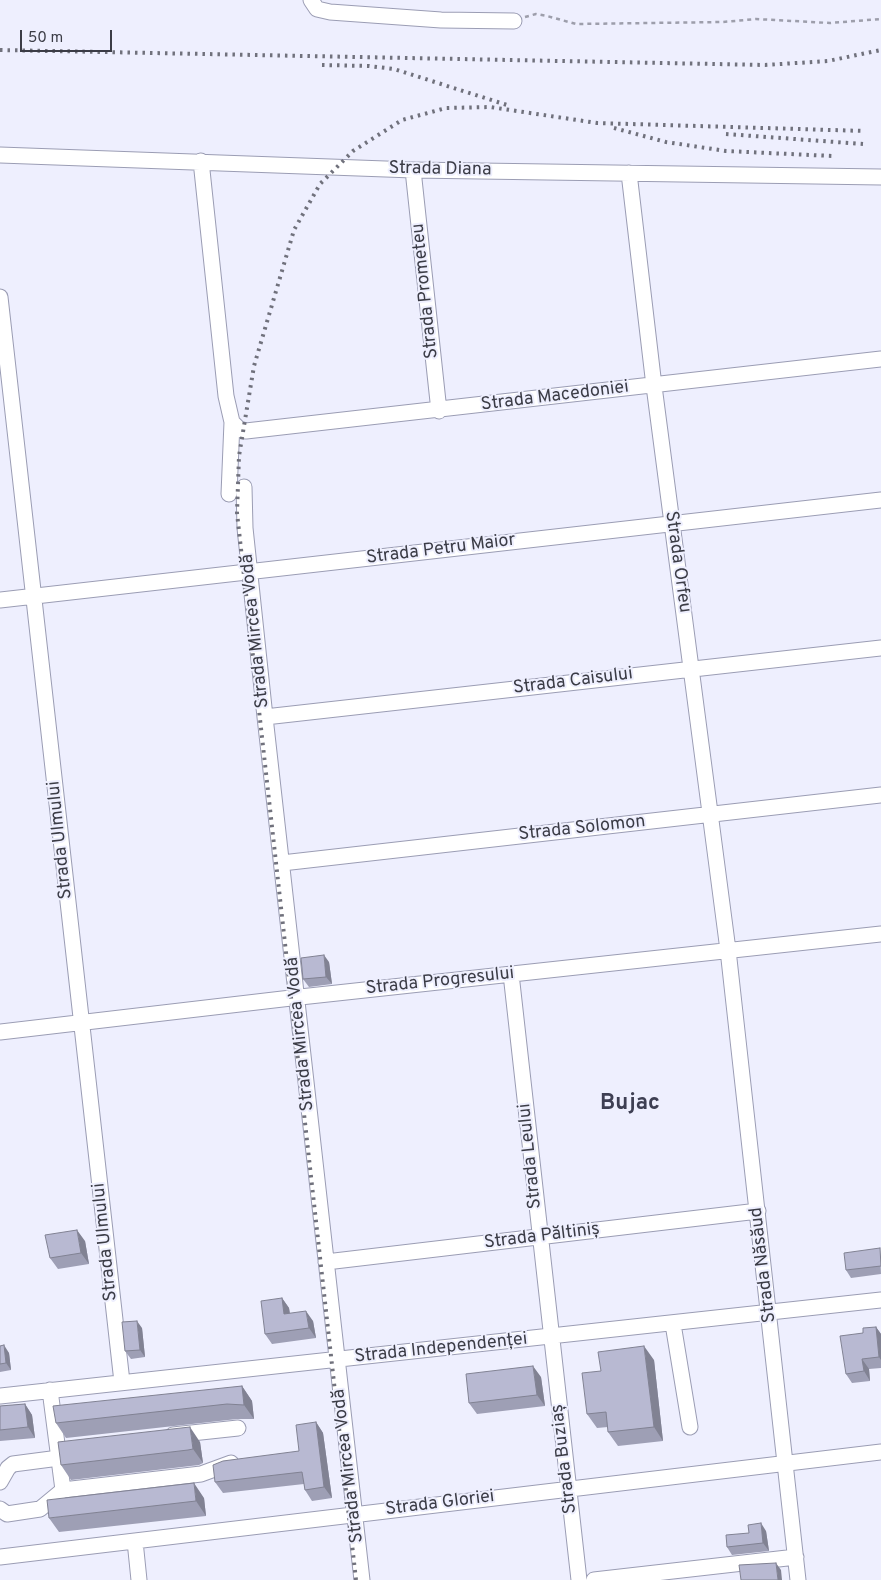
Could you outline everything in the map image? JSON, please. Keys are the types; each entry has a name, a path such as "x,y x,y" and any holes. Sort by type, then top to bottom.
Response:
{"street":[{"path":"311,0 317,9 330,12 450,21 514,21"},
{"name":"Strada Diana","path":"0,155 414,170 881,177"},
{"path":"201,161 226,396 232,422 229,494"},
{"name":"Strada Prometeu","path":"414,170 439,411"},
{"name":"Strada Orfeu","path":"630,173 654,386 728,950"},
{"name":"Strada Ulmului","path":"0,297 122,1382"},
{"name":"Strada Macedoniei","path":"232,422 239,429 246,431 439,411 881,359"},
{"name":"Strada Mircea Vodă","path":"244,487 244,514 265,717 362,1580"},
{"name":"Strada Petru Maior","path":"0,600 881,500"},
{"name":"Strada Caisului","path":"265,717 881,648"},
{"name":"Strada Solomon","path":"282,863 881,795"},
{"name":"Strada Progresului","path":"0,1032 297,997 881,934"},
{"name":"Strada Năsăud","path":"728,950 770,1313 798,1580"},
{"name":"Strada Leului","path":"510,974 551,1338"},
{"name":"Strada Păltiniș","path":"326,1262 758,1211"},
{"name":"Strada Independenței","path":"0,1396 551,1338 881,1300"},
{"path":"673,1324 690,1427"},
{"name":"Strada Buziaș","path":"551,1338 579,1580"},
{"path":"50,1390 63,1490"},
{"path":"162,1436 238,1428"},
{"path":"0,1482 8,1468 13,1464 58,1453 77,1446"},
{"name":"Strada Gloriei","path":"0,1557 881,1452"},
{"path":"0,1509 7,1514 40,1508 63,1490 201,1474 228,1463 246,1461"},
{"path":"135,1541 140,1580"},
{"path":"594,1580 796,1557"}],"path":[{"path":"514,21 536,14 576,24 723,22 756,19 830,23 881,19"}],"building":[{"path":"324,955 326,977 303,979 301,958"},
{"path":"77,1230 81,1253 50,1258 45,1235"},
{"path":"880,1248 881,1266 846,1270 844,1253"},
{"path":"282,1298 284,1314 306,1311 309,1328 265,1334 261,1301"},
{"path":"137,1321 140,1350 125,1351 122,1322"},
{"path":"876,1327 879,1357 862,1359 864,1371 846,1374 840,1336 863,1333 863,1328"},
{"path":"4,1345 6,1363 0,1364 0,1346"},
{"path":"644,1346 654,1427 608,1432 606,1412 587,1414 582,1373 601,1371 598,1352"},
{"path":"533,1366 537,1395 469,1403 466,1374"},
{"path":"242,1386 244,1405 227,1404 56,1423 53,1406"},
{"path":"25,1404 28,1427 0,1430 0,1406"},
{"path":"316,1422 324,1487 305,1490 302,1472 215,1482 213,1465 223,1461 299,1451 296,1425"},
{"path":"190,1427 193,1449 61,1465 58,1442"},
{"path":"194,1483 196,1501 49,1518 47,1500"},
{"path":"761,1523 763,1543 727,1547 726,1535 749,1533 748,1525"},
{"path":"776,1563 778,1580 741,1580 739,1565"}],"railway":[{"path":"0,50 765,65 828,61 881,50"},
{"path":"322,65 369,66 394,69 507,105"},
{"path":"356,1580 237,513 239,456 254,366 294,230 320,184 353,151 402,120 446,108 490,107 597,123 865,131"},
{"path":"614,128 666,142 726,151 832,156"},
{"path":"726,134 863,144"}],"district":[{"name":"Bujac","path":"630,1105"}]}
